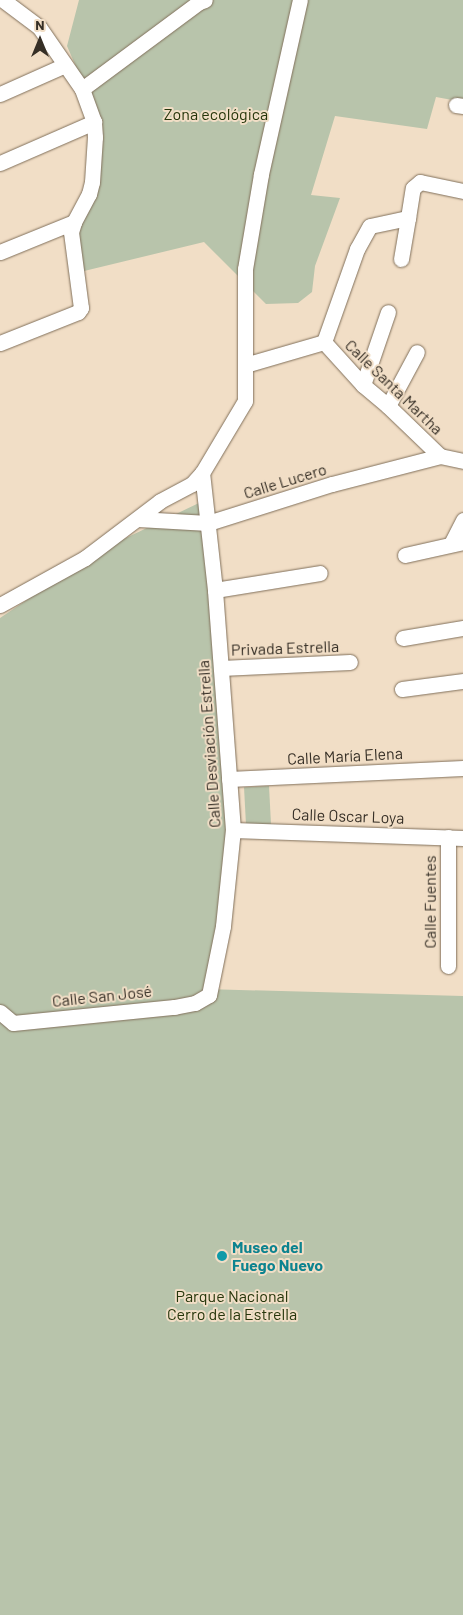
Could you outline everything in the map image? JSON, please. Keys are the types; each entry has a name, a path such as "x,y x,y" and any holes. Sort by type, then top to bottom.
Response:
{"street":[{"path":"0,605 85,558 160,501 192,484 202,473 245,401 245,269 261,174 300,0"},
{"path":"82,89 201,1"},
{"path":"0,343 78,312 81,308 71,232 74,222 89,194 92,182 94,122 82,89 39,28 12,3"},
{"path":"0,94 65,65"},
{"path":"0,163 94,122"},
{"path":"401,259 413,188 420,182 463,191"},
{"path":"245,365 324,342 357,249 370,226 408,218"},
{"path":"0,252 74,222"},
{"path":"363,385 388,312"},
{"name":"Calle Santa Martha","path":"324,342 363,385 388,406 440,456"},
{"path":"388,406 417,352"},
{"path":"440,456 463,461"},
{"name":"Calle Lucero","path":"138,519 208,523 332,484 440,456"},
{"name":"Calle Desviación Estrella","path":"195,1003 209,995 223,926 233,830 215,590 202,473"},
{"path":"405,556 457,543 463,520"},
{"path":"215,590 320,573"},
{"path":"403,638 463,628"},
{"name":"Privada Estrella","path":"221,668 350,662"},
{"path":"402,689 463,681"},
{"name":"Calle María Elena","path":"229,779 463,768"},
{"name":"Calle Oscar Loya","path":"233,830 463,838"},
{"name":"Calle Fuentes","path":"448,837 448,966"},
{"name":"Calle San José","path":"0,1012 13,1023 195,1003"}],"green space":[{"name":"Zona ecológica","path":"79,0 463,0 463,102 436,97 427,129 335,116 311,195 340,198 315,266 312,292 298,303 266,304 204,242 80,272 76,234 101,124 67,46"},
{"name":"Parque Nacional Cerro de la Estrella","path":"201,502 236,847 205,989 463,996 463,1615 0,1615 0,618 103,549"},
{"path":"269,786 271,824 246,825 244,787"}],"place":[{"name":"Museo del Fuego Nuevo","path":"222,1256"}]}
